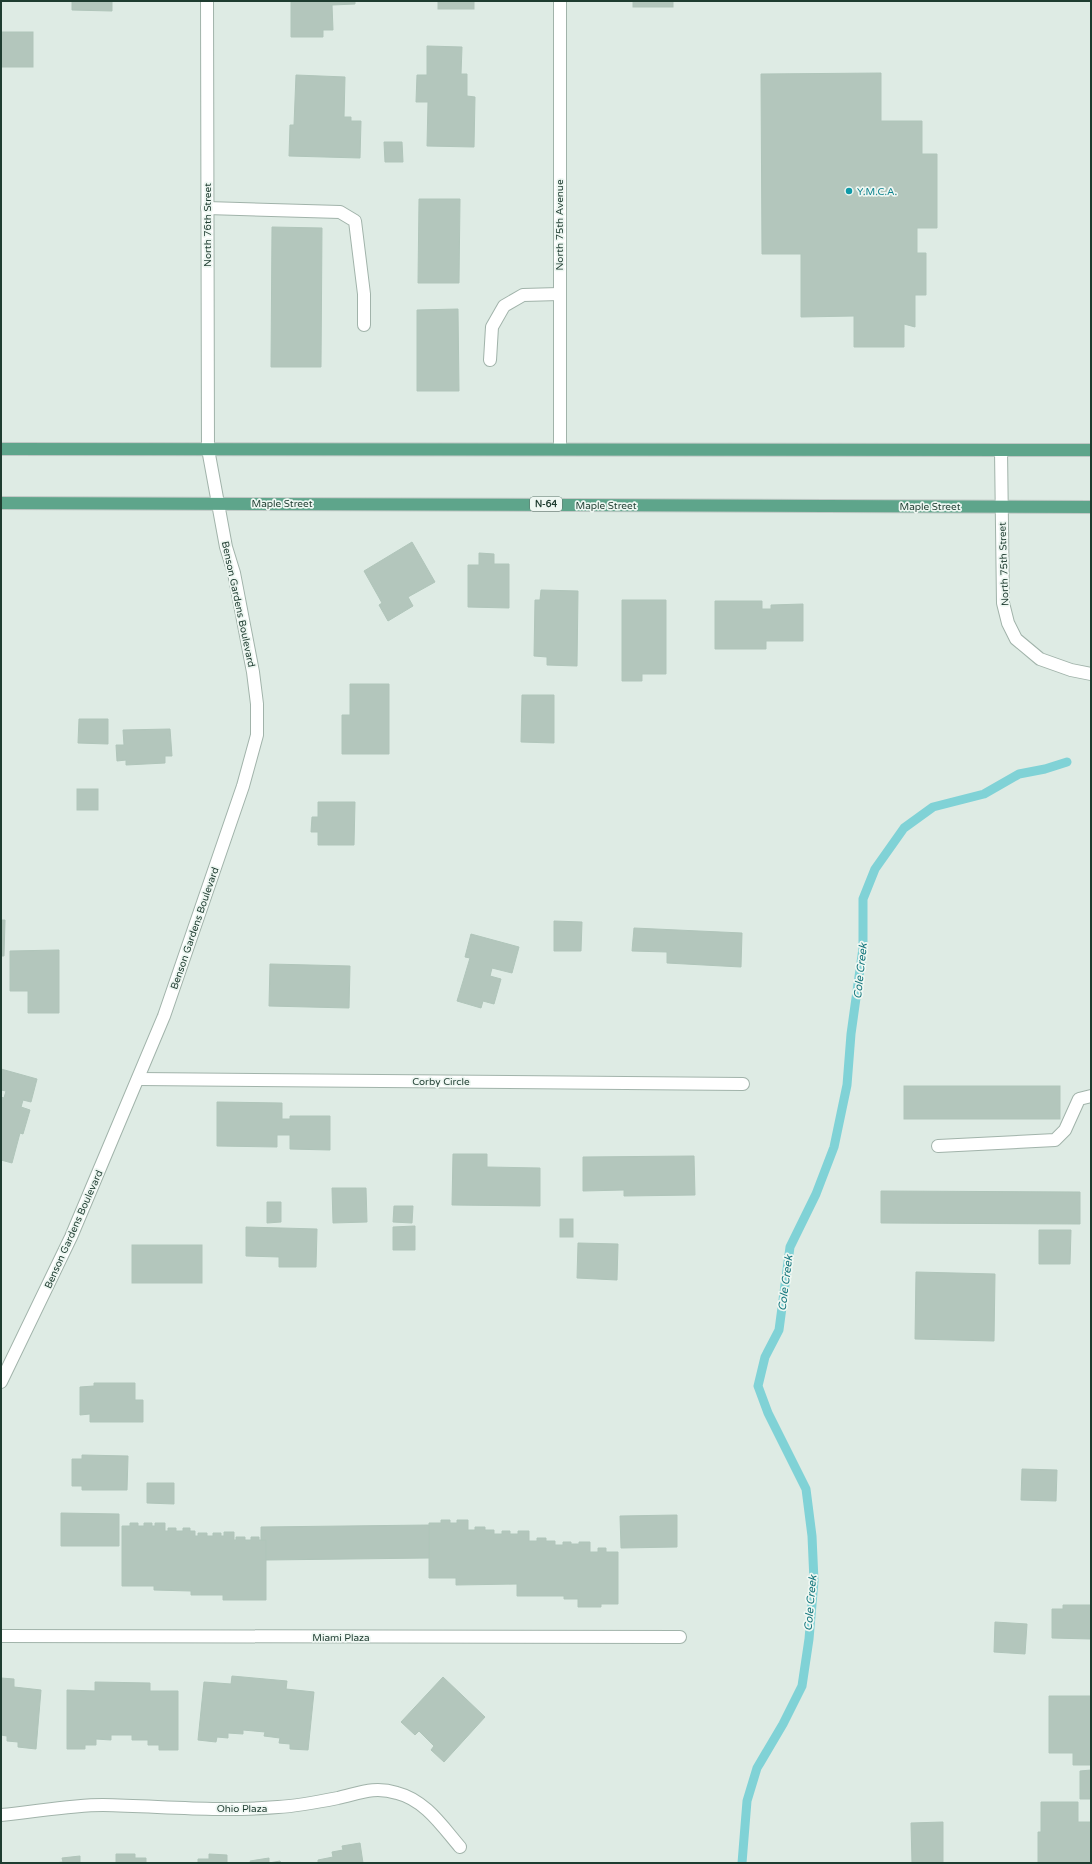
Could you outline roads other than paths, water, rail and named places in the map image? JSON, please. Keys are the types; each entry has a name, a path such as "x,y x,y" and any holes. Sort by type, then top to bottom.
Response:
{"main road":[{"path":"1,449 1091,450"},
{"name":"Maple Street","path":"1,503 1091,507"}],"street":[{"name":"North 76th Street","path":"208,1 208,449"},
{"name":"North 75th Avenue","path":"560,1 560,449"},
{"path":"207,208 340,212 355,221 364,294 364,325"},
{"path":"490,360 492,327 504,306 523,295 559,294"},
{"name":"Benson Gardens Boulevard","path":"1,1382 4,1371 71,1237 164,1016 244,786 257,735 257,704 254,672 208,449"},
{"name":"North 75th Street","path":"1001,450 1003,603 1008,623 1016,639 1040,659 1071,670 1091,674"},
{"name":"Corby Circle","path":"138,1079 743,1084"},
{"path":"938,1146 1055,1140 1065,1130 1079,1099 1091,1096"},
{"name":"Miami Plaza","path":"1,1636 680,1638"},
{"name":"Ohio Plaza","path":"1,1815 62,1807 102,1805 236,1808 278,1807 310,1804 367,1790 382,1790 398,1793 415,1800 432,1813 460,1847"}],"waterway":[{"name":"Cole Creek","path":"742,1863 747,1801 757,1768 783,1724 802,1686 809,1639 814,1581 812,1536 806,1489 768,1413 758,1386 765,1357 779,1330 790,1247 816,1194 834,1147 847,1085 851,1034 863,948 863,899 875,869 904,828 933,807 984,794 1019,774 1045,769 1067,762"}],"place":[{"name":"Y.M.C.A.","path":"849,191"}]}
